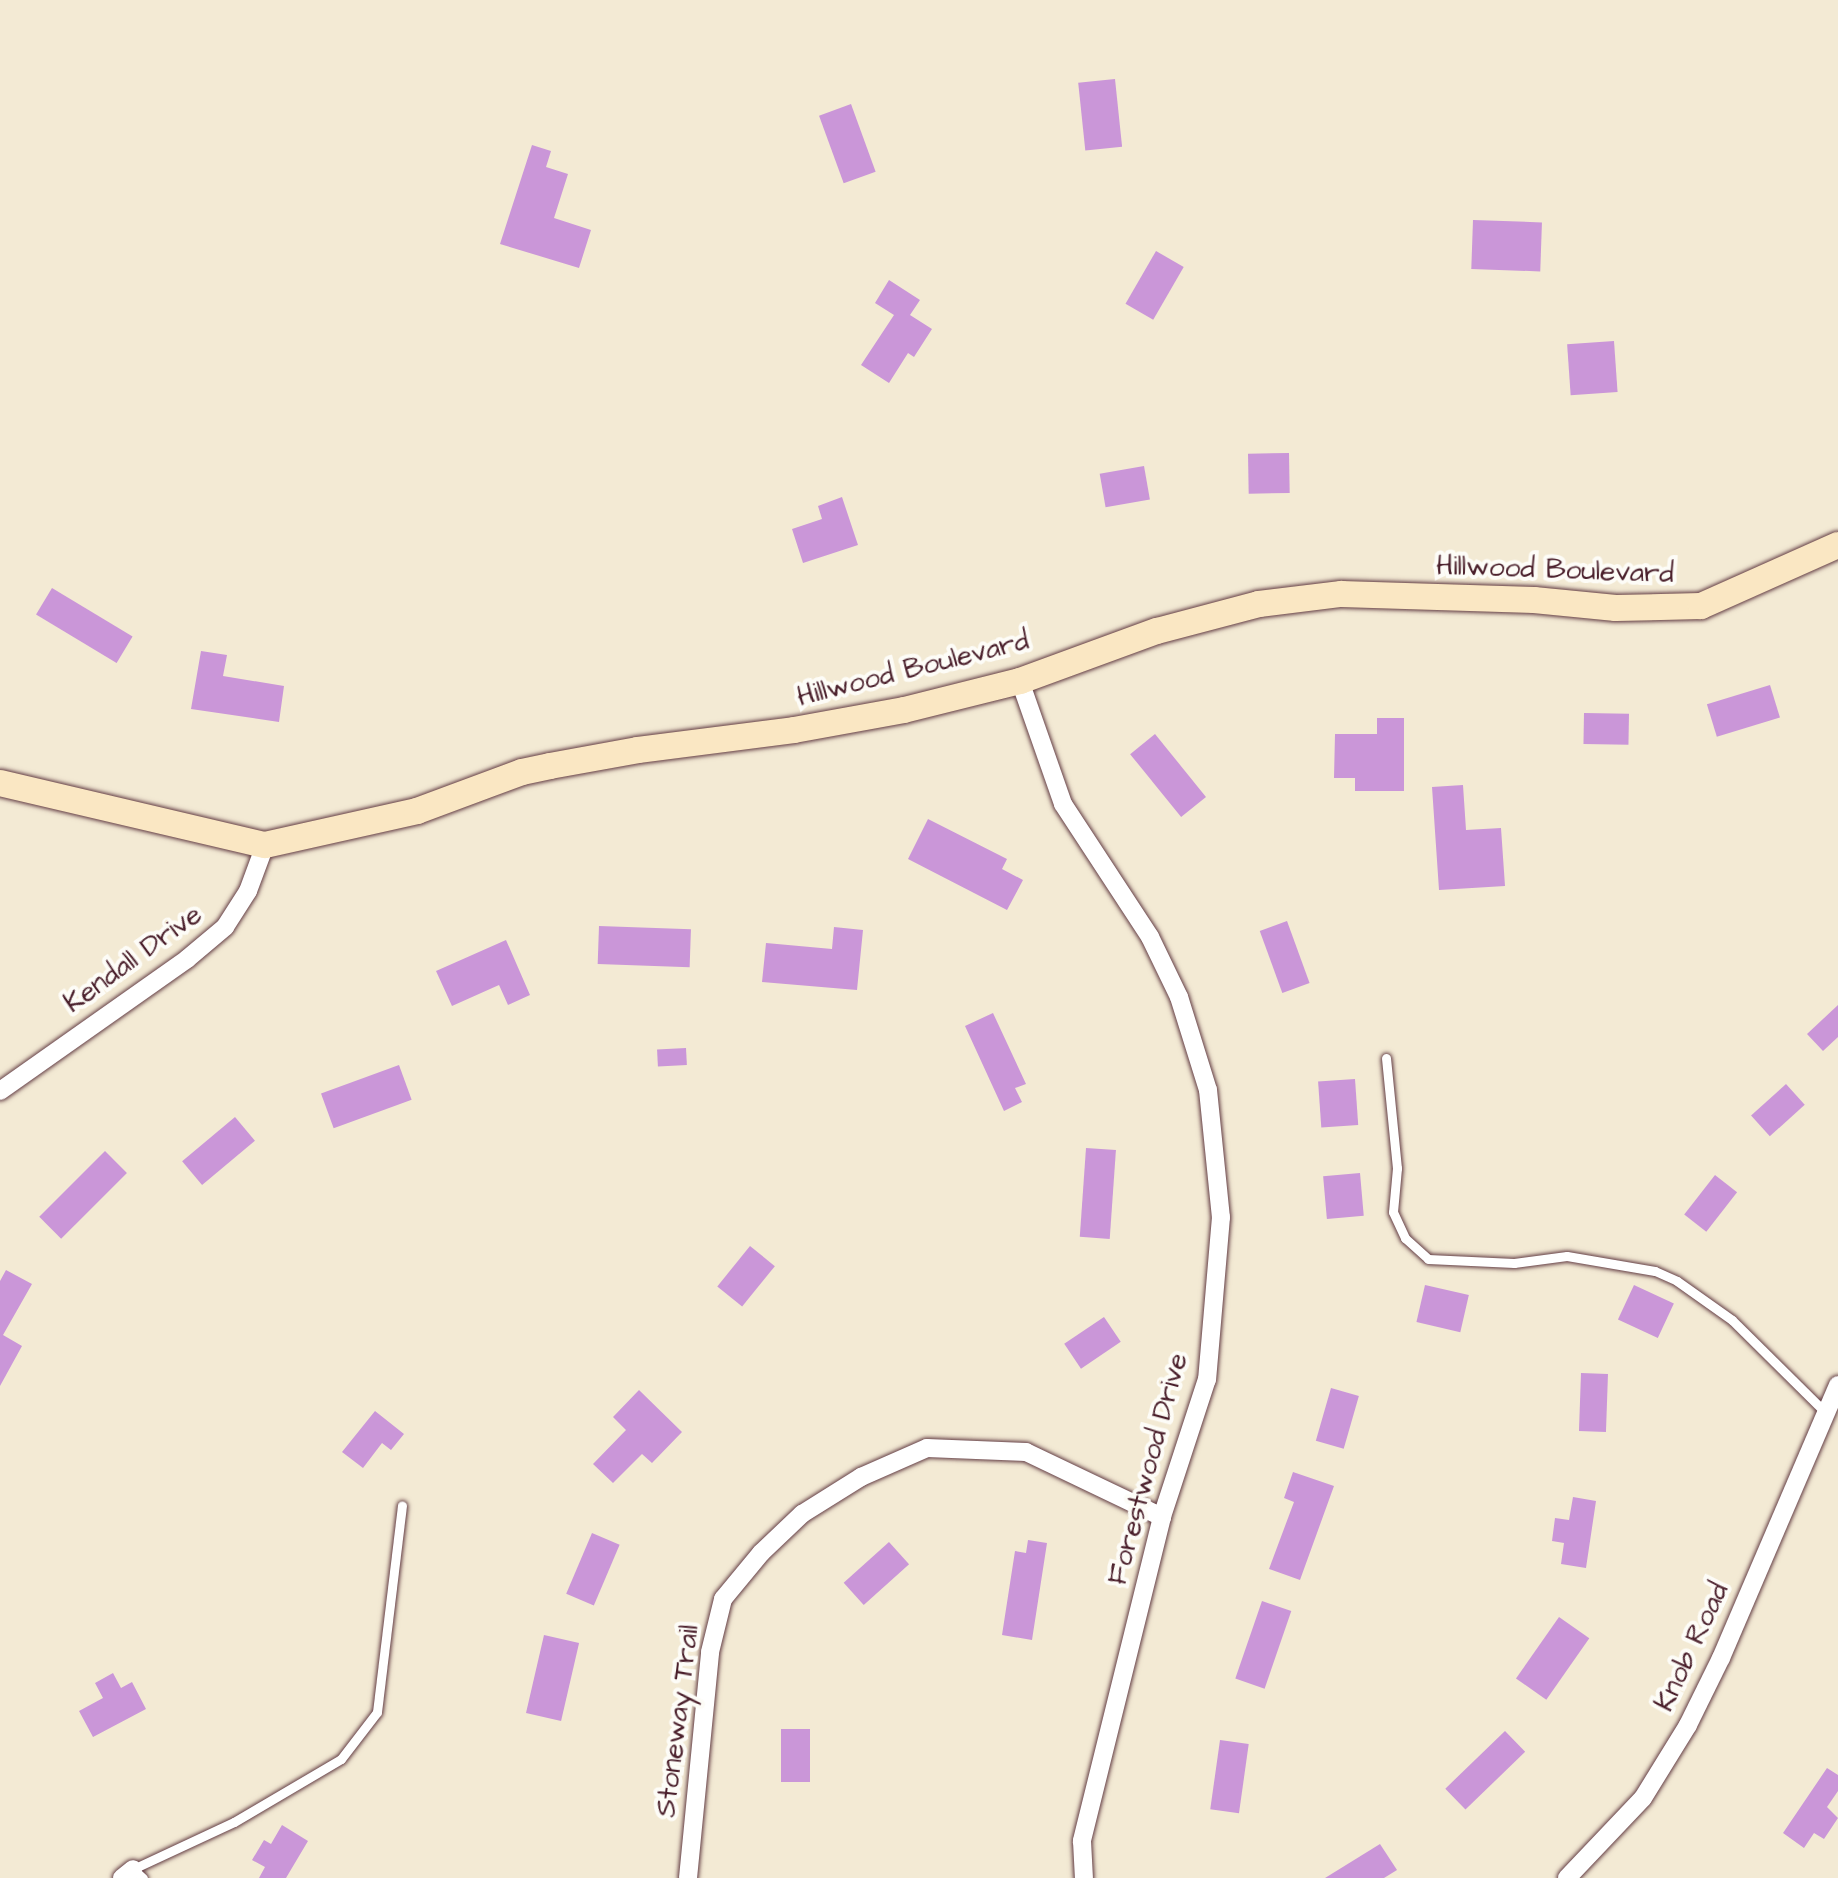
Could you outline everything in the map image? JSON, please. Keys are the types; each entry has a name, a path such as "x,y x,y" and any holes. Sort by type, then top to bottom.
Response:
{"street":[{"name":"Hillwood Boulevard","path":"0,783 265,845 417,811 522,772 638,750 816,727 1020,681 1157,631 1259,604 1317,596 1534,600 1616,608 1701,606 1838,545"},
{"name":"Forestwood Drive","path":"1020,681 1063,804 1150,937 1179,997 1208,1090 1221,1217 1207,1379 1162,1517 1082,1841 1084,1878"},
{"name":"Kendall Drive","path":"0,1091 187,959 225,927 248,891 265,845"},
{"name":"Knob Road","path":"1567,1878 1643,1798 1688,1725 1838,1385"},
{"name":"Stoneway Trail","path":"688,1878 710,1652 723,1599 761,1553 802,1514 861,1477 927,1448 1026,1452 1162,1517"}],"lane":[{"path":"1386,1058 1397,1168 1393,1212 1405,1238 1428,1259 1514,1263 1567,1256 1655,1271 1677,1281 1732,1320 1827,1414"},
{"path":"133,1875 234,1822 341,1759 377,1712 402,1506"}],"building":[{"path":"1115,79 1122,147 1085,150 1078,83"},
{"path":"851,104 876,172 844,183 819,116"},
{"path":"532,145 551,151 546,167 568,174 554,218 591,230 579,268 500,244"},
{"path":"1473,220 1542,222 1540,271 1471,269"},
{"path":"1156,251 1184,267 1153,320 1126,304"},
{"path":"889,280 920,300 910,315 932,329 914,357 908,353 889,383 861,365 894,315 875,303"},
{"path":"1614,341 1618,392 1571,395 1567,344"},
{"path":"1289,453 1290,493 1249,494 1248,454"},
{"path":"1144,466 1150,499 1106,507 1100,474"},
{"path":"842,497 858,545 803,563 792,529 822,519 818,506"},
{"path":"52,588 133,636 117,663 36,615"},
{"path":"201,651 227,655 223,676 284,686 279,722 191,709"},
{"path":"1770,685 1780,718 1717,737 1707,704"},
{"path":"1584,713 1629,714 1628,745 1583,744"},
{"path":"1377,718 1404,718 1404,791 1355,791 1355,778 1334,778 1335,734 1377,734"},
{"path":"1155,734 1206,797 1181,817 1130,754"},
{"path":"1463,785 1466,830 1501,828 1505,886 1439,890 1432,787"},
{"path":"928,819 1007,859 1002,869 1023,880 1007,910 908,859"},
{"path":"1287,921 1310,983 1282,993 1260,931"},
{"path":"599,926 691,929 690,967 598,964"},
{"path":"834,927 863,930 857,990 762,982 766,943 832,949"},
{"path":"506,940 530,995 508,1005 499,985 452,1006 436,971"},
{"path":"1838,1005 1838,1037 1823,1051 1807,1034"},
{"path":"993,1013 1026,1084 1015,1088 1022,1102 1004,1111 965,1026"},
{"path":"686,1048 687,1065 658,1066 657,1050"},
{"path":"399,1065 412,1100 334,1128 321,1093"},
{"path":"1355,1079 1358,1125 1321,1127 1318,1082"},
{"path":"1786,1084 1805,1105 1770,1136 1751,1115"},
{"path":"235,1117 255,1141 202,1185 182,1161"},
{"path":"1086,1148 1116,1150 1110,1239 1080,1237"},
{"path":"105,1151 127,1173 61,1239 39,1217"},
{"path":"1360,1173 1364,1216 1327,1219 1323,1176"},
{"path":"1715,1175 1737,1192 1706,1232 1684,1214"},
{"path":"750,1246 775,1266 742,1307 717,1286"},
{"path":"6,1270 32,1284 3,1335 22,1346 0,1386 0,1281"},
{"path":"1425,1285 1469,1295 1460,1332 1416,1322"},
{"path":"1634,1285 1674,1304 1658,1338 1618,1319"},
{"path":"1104,1317 1121,1342 1081,1369 1064,1344"},
{"path":"1581,1373 1608,1374 1606,1432 1579,1431"},
{"path":"1331,1388 1359,1396 1344,1449 1316,1441"},
{"path":"639,1390 682,1432 652,1463 642,1454 613,1483 593,1464 626,1430 613,1417"},
{"path":"375,1411 404,1434 391,1450 382,1443 363,1468 342,1452"},
{"path":"1293,1472 1334,1486 1300,1580 1269,1569 1294,1502 1284,1498"},
{"path":"1573,1497 1596,1501 1586,1568 1561,1564 1564,1543 1552,1541 1555,1518 1569,1520"},
{"path":"592,1533 620,1545 594,1605 566,1594"},
{"path":"1028,1540 1047,1543 1032,1640 1002,1635 1015,1551 1026,1553"},
{"path":"889,1542 909,1564 864,1605 844,1583"},
{"path":"1262,1601 1291,1611 1265,1689 1235,1679"},
{"path":"1559,1617 1589,1638 1546,1700 1516,1678"},
{"path":"544,1635 579,1643 561,1721 526,1713"},
{"path":"113,1673 121,1688 132,1682 146,1709 93,1737 79,1711 103,1698 95,1683"},
{"path":"781,1729 810,1729 810,1782 781,1782"},
{"path":"1505,1731 1525,1752 1465,1810 1445,1789"},
{"path":"1220,1740 1249,1744 1239,1813 1210,1809"},
{"path":"1827,1768 1838,1775 1838,1791 1827,1807 1838,1818 1824,1839 1814,1833 1804,1848 1783,1833"},
{"path":"282,1825 308,1841 286,1878 259,1878 265,1867 252,1860 264,1840 271,1844"},
{"path":"1380,1844 1397,1870 1384,1878 1325,1878"}]}
